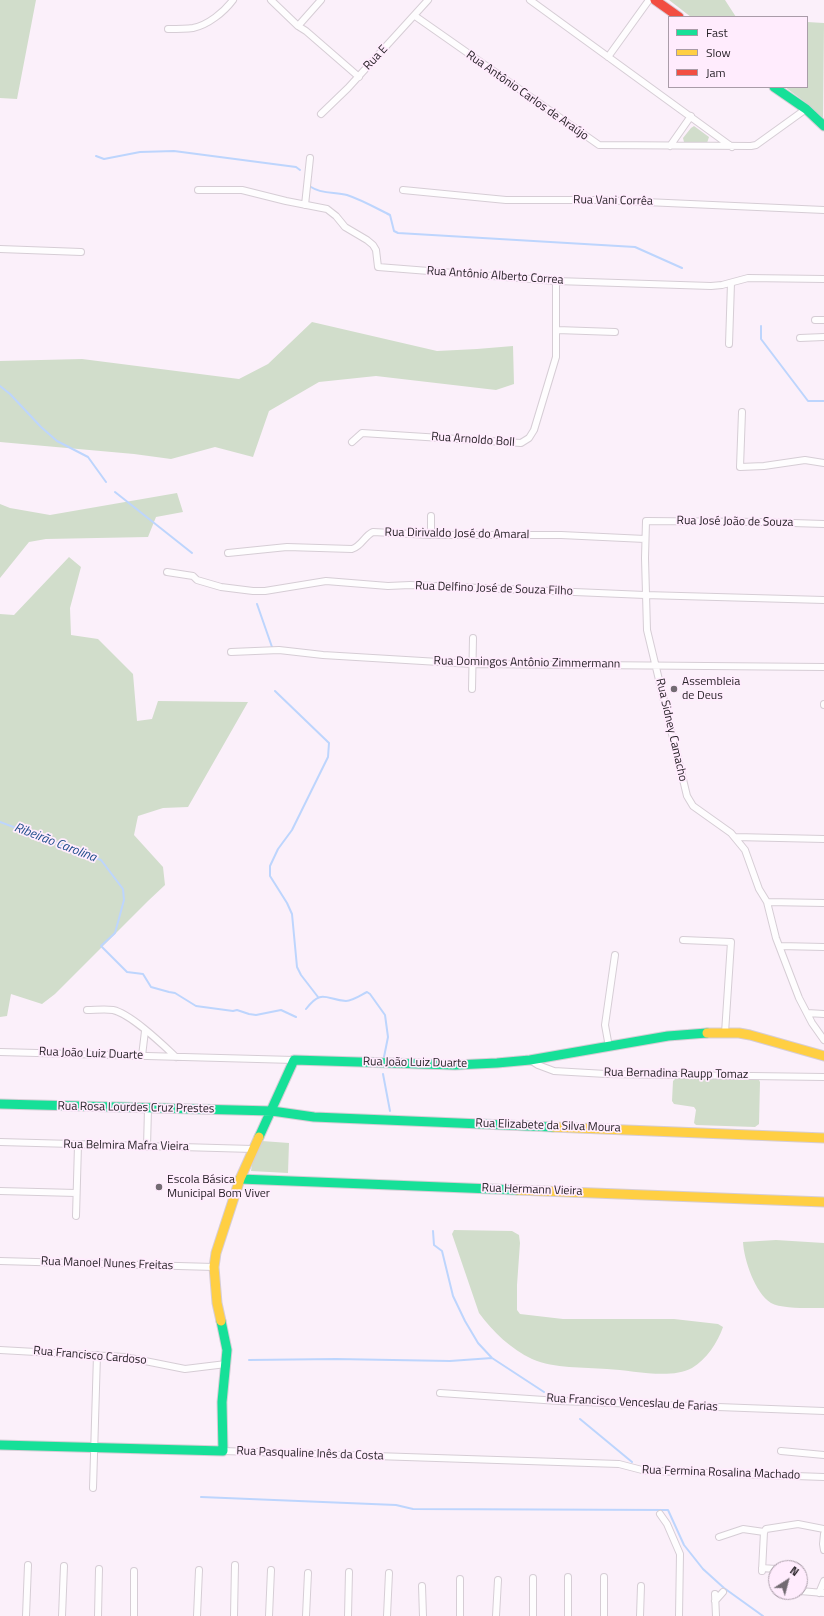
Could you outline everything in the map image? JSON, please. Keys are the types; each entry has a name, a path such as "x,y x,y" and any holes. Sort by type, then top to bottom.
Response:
{"street":[{"path":"168,29 194,28 217,16 225,10 233,0"},
{"path":"271,0 298,26 306,31 358,77"},
{"path":"298,26 321,0"},
{"name":"Rua E","path":"321,114 358,77 428,0"},
{"path":"530,0 732,147"},
{"path":"608,57 649,0"},
{"path":"655,0 678,16"},
{"name":"Rua Antônio Carlos de Araújo","path":"415,16 594,143 599,145 751,146 756,145 806,109"},
{"path":"775,88 806,109 824,126"},
{"path":"670,146 691,116"},
{"path":"305,205 310,158"},
{"name":"Rua Antônio Alberto Correa","path":"198,190 242,190 332,212 345,227 367,240 376,250 378,267 556,281 711,286 731,283 748,278 824,279"},
{"name":"Rua Vani Corrêa","path":"403,190 506,200 601,200 824,210"},
{"path":"0,248 81,252"},
{"name":"Rua Arnoldo Boll","path":"352,442 362,433 520,443 525,441 532,434 556,357 556,281"},
{"path":"730,344 731,283"},
{"path":"815,320 824,320"},
{"path":"556,330 615,332"},
{"path":"800,338 824,338"},
{"path":"742,412 740,467 764,466 805,460 824,463"},
{"path":"431,516 431,535"},
{"name":"Rua José João de Souza","path":"646,521 824,524"},
{"name":"Rua Sidney Camacho","path":"646,521 645,595 648,636 687,796 693,806 735,837 745,850 759,889 767,902 773,928 799,998 824,1040"},
{"name":"Rua Dirivaldo José do Amaral","path":"228,553 287,547 352,549 359,546 373,532 431,535 561,535 645,539"},
{"name":"Rua Delfino José de Souza Filho","path":"167,572 193,576 197,580 221,587 253,592 326,581 388,586 416,585 645,595 824,600"},
{"path":"472,638 472,689"},
{"name":"Rua Domingos Antônio Zimmermann","path":"231,652 279,650 323,655 472,664 824,667"},
{"path":"735,837 824,839"},
{"path":"767,902 824,903"},
{"path":"683,940 731,942 725,1033"},
{"path":"780,946 824,947"},
{"path":"609,1047 605,1025 615,955"},
{"path":"87,1010 112,1010 119,1012 176,1057"},
{"path":"807,1013 824,1014"},
{"path":"142,1056 145,1031"},
{"name":"Rua João Luiz Duarte","path":"0,1052 467,1065 530,1060 668,1036 725,1033 750,1035 824,1056"},
{"path":"223,1451 222,1402 227,1350 217,1303 214,1267 217,1246 240,1179 294,1060"},
{"name":"Rua Bernadina Raupp Tomaz","path":"530,1060 538,1065 554,1071 606,1074 824,1077"},
{"name":"Rua Rosa Lourdes Cruz Prestes","path":"0,1104 272,1111"},
{"path":"147,1147 148,1108"},
{"name":"Rua Elizabete da Silva Moura","path":"272,1111 314,1118 824,1138"},
{"name":"Rua Belmira Mafra Vieira","path":"0,1142 253,1149"},
{"path":"76,1216 78,1145"},
{"name":"Rua Hermann Vieira","path":"240,1179 824,1202"},
{"path":"0,1191 76,1193"},
{"name":"Rua Manoel Nunes Freitas","path":"0,1261 214,1267"},
{"name":"Rua Francisco Cardoso","path":"0,1350 97,1355 137,1359 185,1369 226,1364"},
{"path":"93,1488 97,1355"},
{"name":"Rua Francisco Venceslau de Farias","path":"440,1393 559,1401 824,1412"},
{"name":"Rua Pasqualine Inês da Costa","path":"0,1444 619,1464"},
{"path":"781,1451 824,1455"},
{"name":"Rua Fermina Rosalina Machado","path":"619,1464 634,1469 654,1471 824,1477"},
{"path":"660,1514 667,1524 680,1554 679,1616"},
{"path":"768,1569 762,1569 764,1532 766,1529 783,1528 798,1524 824,1529"},
{"path":"719,1537 743,1529 764,1532"},
{"path":"824,1534 824,1550"},
{"path":"26,1616 28,1565"},
{"path":"234,1616 235,1565"},
{"path":"62,1616 64,1566"},
{"path":"98,1616 100,1569"},
{"path":"197,1616 199,1570"},
{"path":"268,1616 271,1570"},
{"path":"134,1571 134,1616"},
{"path":"348,1616 349,1572"},
{"path":"306,1616 308,1573"},
{"path":"387,1616 389,1573"},
{"path":"568,1577 568,1616"},
{"path":"604,1577 604,1616"},
{"path":"533,1578 533,1616"},
{"path":"460,1579 460,1616"},
{"path":"496,1616 498,1580"},
{"path":"808,1592 822,1593 824,1581"},
{"path":"422,1586 423,1616"},
{"path":"640,1616 641,1586"},
{"path":"715,1601 722,1592"},
{"path":"715,1594 716,1616"}],"green space":[{"path":"0,0 36,0 17,99 0,98"},
{"path":"669,0 725,0 735,16 690,16"},
{"path":"808,22 824,23 823,120 809,105 786,88 808,88"},
{"path":"694,126 709,137 707,143 684,142 683,138"},
{"path":"312,322 437,351 513,346 514,384 496,390 376,376 319,382 269,411 253,457 215,447 171,459 134,454 0,442 0,361 82,359 239,379 268,364"},
{"path":"177,493 183,512 156,517 148,537 46,539 29,542 0,578 0,504 10,508 50,515"},
{"path":"69,557 81,567 70,608 71,635 98,639 133,674 137,721 152,719 158,701 248,702 188,807 163,808 138,816 134,835 163,867 165,885 55,994 42,1004 11,994 7,1016 0,1017 0,614 14,615"},
{"path":"677,1077 758,1078 760,1082 759,1124 755,1127 696,1125 694,1123 696,1110 694,1107 674,1104 672,1101 673,1081"},
{"path":"262,1141 289,1143 288,1173 251,1171 252,1164"},
{"path":"454,1230 512,1231 519,1235 520,1243 517,1310 520,1314 563,1319 674,1319 718,1324 723,1327 718,1339 707,1355 697,1365 683,1372 662,1374 569,1367 532,1359 510,1345 496,1333 479,1313 452,1234"},
{"path":"776,1240 824,1243 824,1308 796,1308 776,1305 771,1303 760,1292 751,1276 743,1242"}],"waterway":[{"path":"96,156 104,159 140,152 174,151 296,167 300,170"},
{"path":"311,187 324,192 347,195 390,215 394,231 398,233 635,247 682,268"},
{"path":"761,326 761,339 808,401 824,401"},
{"path":"0,386 57,441 88,457 106,482"},
{"path":"115,492 192,553"},
{"path":"257,604 272,647"},
{"path":"275,691 329,743 328,757 292,830 278,849 270,866 270,876 292,914 297,967 301,975 318,997"},
{"name":"Ribeirão Carolina","path":"0,822 101,860 123,889 124,900 115,933 101,946 127,972 143,974 151,987 175,993 196,1006 233,1011 237,1010 256,1015 281,1010 296,1017"},
{"name":"Ribeirão Carolina","path":"306,1009 311,1003 320,997 349,1001 367,992 385,1015 388,1037 384,1057"},
{"name":"Ribeirão Carolina","path":"383,1074 390,1111"},
{"name":"Ribeirão Carolina","path":"433,1231 434,1245 442,1251 453,1296 478,1343 492,1358 544,1392"},
{"path":"249,1360 336,1359 450,1361 492,1358"},
{"name":"Ribeirão Carolina","path":"580,1419 632,1462"},
{"path":"201,1497 396,1505 413,1509 668,1510 684,1545 703,1569 724,1588 763,1616"}],"traffic: fast":[{"path":"775,88 806,109 824,126"},
{"path":"259,1137 294,1060 455,1065 497,1063 530,1060 668,1036 707,1033"},
{"path":"0,1104 272,1111 314,1117 553,1127"},
{"path":"240,1179 517,1190"},
{"path":"0,1445 223,1451 222,1402 227,1350 221,1321"}],"traffic: slow":[{"path":"707,1033 739,1033 750,1035 824,1056"},
{"path":"553,1127 824,1138"},
{"path":"221,1321 217,1303 214,1267 216,1253 240,1179 259,1137"},
{"path":"517,1190 824,1202"}],"traffic: jam":[{"path":"655,0 678,16"}],"place":[{"name":"Assembleia de Deus","path":"674,689"},
{"name":"Escola Básica Municipal Bom Viver","path":"159,1187"}]}
